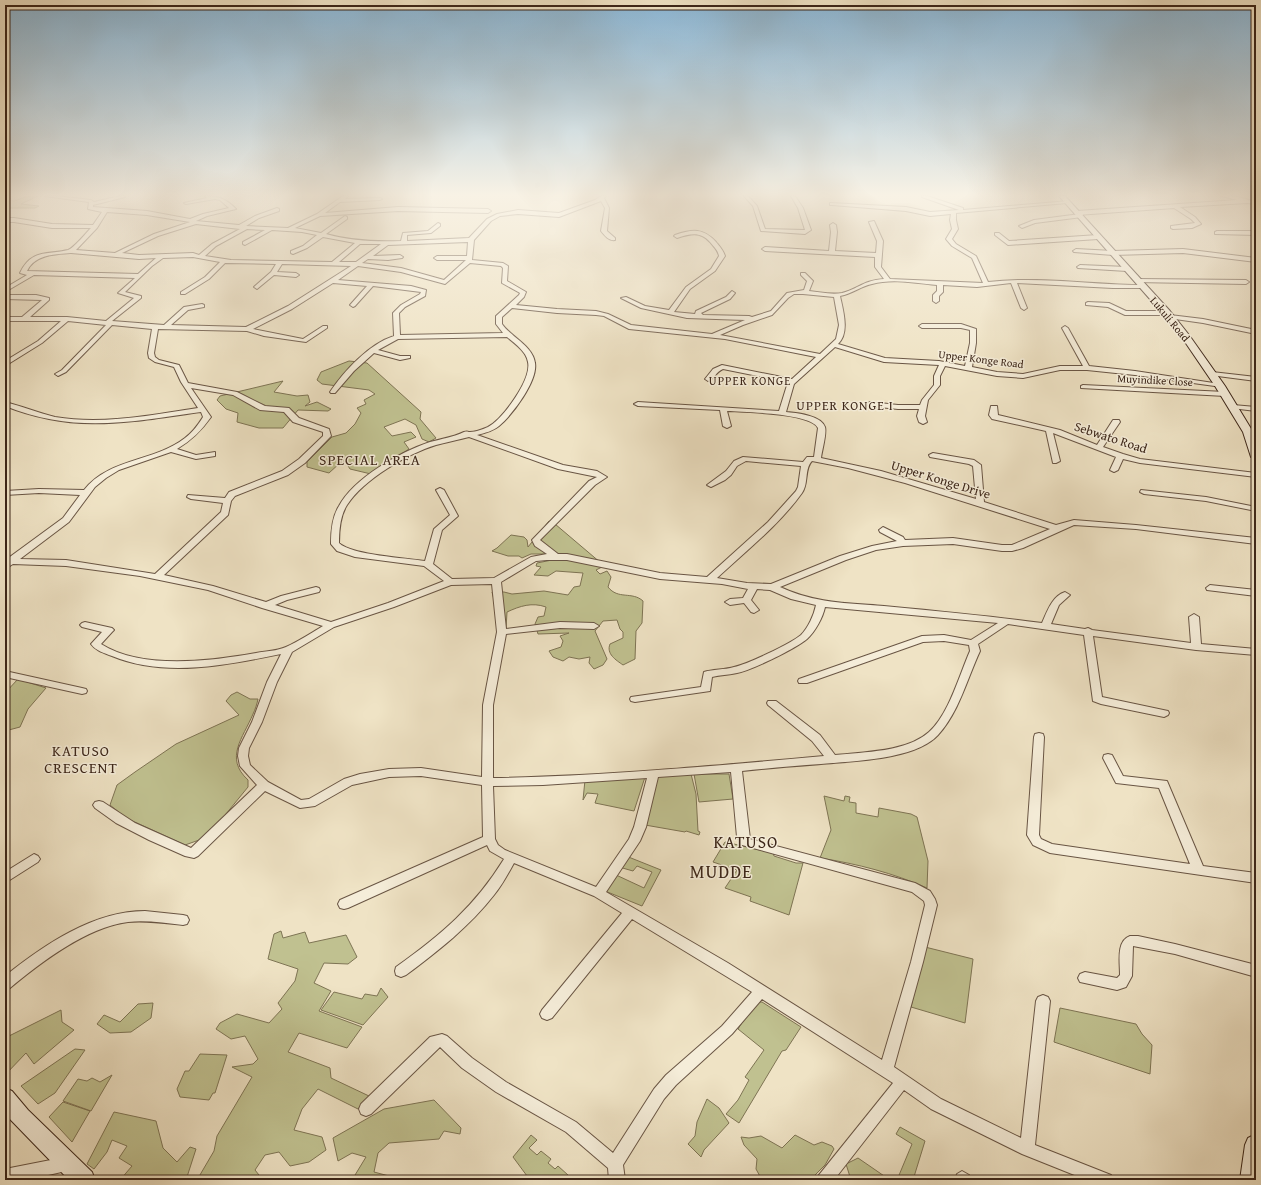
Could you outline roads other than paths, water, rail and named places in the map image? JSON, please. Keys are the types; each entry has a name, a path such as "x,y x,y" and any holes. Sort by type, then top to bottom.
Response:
{"street":[{"path":"69,251 35,258 22,272 140,276"},
{"path":"76,251 144,257 201,256 224,261 357,264 401,270 445,282 469,260 470,251"},
{"path":"116,254 122,251"},
{"path":"201,256 207,251"},
{"path":"334,263 348,251"},
{"path":"247,329 278,314 332,281 374,251"},
{"path":"669,312 688,288 713,270 722,256 720,251"},
{"path":"816,251 878,255"},
{"path":"879,251 878,267 888,280"},
{"path":"964,251 974,257 980,274 986,284"},
{"path":"1080,251 1113,254 1176,251"},
{"name":"Lukuli Road","path":"1111,251 1168,315 1212,374 1252,433 1256,457"},
{"path":"1185,251 1256,260"},
{"path":"58,374 64,370 109,323 139,297 121,293 150,265 163,256"},
{"path":"366,257 400,257"},
{"path":"437,258 498,263 505,266 506,272 504,282 519,289 524,294 498,318 500,327 523,348 531,360 532,370 527,384 516,401 496,425 485,430 430,444 391,464 359,487 344,504 340,511 335,534 335,544 340,549 368,557 428,565 450,582"},
{"path":"183,293 207,278 224,261"},
{"path":"257,287 280,263"},
{"path":"1080,267 1127,269"},
{"path":"273,272 296,275"},
{"path":"5,290 33,273"},
{"path":"803,274 810,281 806,292"},
{"path":"624,298 642,307 669,312 674,315 754,318 765,316 774,311 788,294 806,292 837,295 853,291 866,283 888,280 972,285 1013,281 1070,283 1109,288 1140,284 1246,282"},
{"path":"332,281 417,289 425,292 423,295 403,306 396,313 397,337"},
{"path":"1013,281 1024,308"},
{"path":"936,301 936,295 940,292 940,283"},
{"path":"353,305 372,284"},
{"path":"702,317 698,314 698,312 728,298 732,293"},
{"path":"782,413 785,400 793,381 835,344 840,335 842,325 837,295"},
{"path":"5,297 36,297 47,299 24,319"},
{"path":"1088,304 1109,305 1125,313 1168,315 1256,332"},
{"path":"166,327 186,308 202,306"},
{"path":"511,306 557,311 596,313 618,320 629,327 712,336 820,356"},
{"path":"5,318 67,319 156,327 247,329 264,334 304,341 325,327"},
{"path":"712,336 754,318"},
{"path":"5,364 40,342 67,319"},
{"path":"922,326 961,326 973,329 973,343 968,369"},
{"path":"8,564 64,522 94,483 105,474 128,464 172,450 185,442 206,420 207,418 203,410 177,366 157,361 152,358 151,353 156,327"},
{"path":"1065,328 1087,368"},
{"path":"333,392 344,377 373,352 389,340 397,337 509,335"},
{"name":"Upper Konge Road","path":"835,344 884,360 944,364 997,374 1023,376 1060,368 1087,368 1135,373 1223,390"},
{"path":"373,352 400,358 408,357"},
{"path":"923,422 921,416 922,407 925,400 937,385 937,376 944,364"},
{"path":"708,379 715,370 722,367 793,381"},
{"path":"1212,374 1256,379"},
{"path":"157,577 225,513 227,501 232,494 279,476 291,469 325,439 328,434 326,431 296,420 292,415 282,409 264,408 229,391 187,385"},
{"name":"Muyindike Close","path":"1083,387 1223,390"},
{"path":"5,404 53,417 87,422 130,420 203,410"},
{"path":"638,404 724,412 752,410 782,413 810,418 820,424 822,428 817,459 810,459 805,464 802,487 799,492 771,524 709,580"},
{"path":"870,404 898,407 922,407"},
{"path":"1233,407 1256,409"},
{"name":"Sebwato Road","path":"994,408 993,415 995,417 1050,430 1120,456 1140,461 1256,475"},
{"path":"718,424 724,412"},
{"path":"724,412 727,426"},
{"path":"1098,447 1116,422"},
{"path":"1050,430 1056,462"},
{"path":"467,434 561,467 594,473 603,477 592,483 536,540 538,544 556,557"},
{"path":"172,450 196,457 212,454"},
{"path":"933,455 971,462 977,465 980,504"},
{"path":"1114,470 1120,456"},
{"path":"711,485 726,476 733,464 746,459 805,464"},
{"name":"Upper Konge Drive","path":"817,459 874,471 1056,528"},
{"path":"428,565 438,529 454,516 440,490"},
{"path":"5,493 39,491 87,493"},
{"path":"1144,492 1206,499 1256,509"},
{"path":"191,497 227,501"},
{"path":"772,587 843,558 875,548 903,544 953,541 1012,548 1038,538 1056,528 1074,522 1090,522 1256,541"},
{"path":"883,530 900,539 903,544"},
{"path":"85,625 110,630 96,644 99,647 126,658 152,663 203,664 288,650 331,625 391,605 450,582 496,581 534,559 556,557 575,558 677,578 772,587 794,597 821,603 1007,621 1196,647 1256,652"},
{"path":"8,564 66,563 118,569 210,588 331,625"},
{"path":"496,581 502,632 488,705 487,782 489,839 494,848 598,893 723,967 886,1070 936,1104 1027,1148 1106,1180"},
{"path":"746,600 754,586"},
{"path":"1210,588 1256,593"},
{"path":"265,606 284,598 316,590"},
{"path":"1046,626 1055,604 1065,595"},
{"path":"730,602 746,600"},
{"path":"746,600 754,610"},
{"path":"635,699 702,690 706,687 707,674 736,670 787,648 805,636 819,613 821,603"},
{"path":"1194,617 1196,647"},
{"path":"803,681 922,639 944,638 973,643 1007,621"},
{"path":"502,632 560,625 594,626"},
{"path":"1088,631 1097,699 1164,713"},
{"path":"288,650 272,682 257,722 244,748 243,756 245,766 264,785 300,804 305,804 311,803 348,782 360,778 389,773 421,772 487,782 543,781 736,767 894,752 932,736 940,725 975,651 973,643"},
{"path":"5,674 82,691"},
{"path":"772,703 816,738 832,758"},
{"path":"1039,737 1034,835 1037,842 1050,848 1256,878"},
{"path":"1108,758 1120,780 1163,784 1199,870"},
{"path":"736,767 743,837 746,842 914,888 925,893 930,899 931,905 917,962 886,1070"},
{"path":"598,893 634,841 640,827 654,773"},
{"path":"99,804 117,819 132,828 189,853 194,853 264,785"},
{"path":"344,904 489,839"},
{"path":"401,970 417,960 462,921 490,891 512,857"},
{"path":"5,878 34,860"},
{"path":"547,1014 630,912"},
{"path":"5,984 43,956 91,928 106,922 123,918 155,917 184,920"},
{"path":"1085,978 1117,984 1121,983 1126,976 1127,944 1130,941 1138,941 1186,951 1256,971"},
{"path":"615,1164 659,1094 671,1080 727,1030 761,991"},
{"path":"1027,1148 1043,1001"},
{"path":"366,1109 435,1041 442,1040 467,1063 501,1087 571,1127 615,1164 618,1180"},
{"path":"824,1180 902,1082"},
{"path":"5,1098 21,1117 84,1180"},
{"path":"1251,1180 1256,1145"},
{"path":"5,1177 68,1163"}],"district":[{"name":"UPPER KONGE","path":"750,381"},
{"name":"UPPER KONGE I","path":"845,405"},
{"name":"SPECIAL AREA","path":"370,460"},
{"name":"KATUSO CRESCENT","path":"81,760"},
{"name":"KATUSO","path":"746,842"},
{"name":"MUDDE","path":"721,872"}]}
